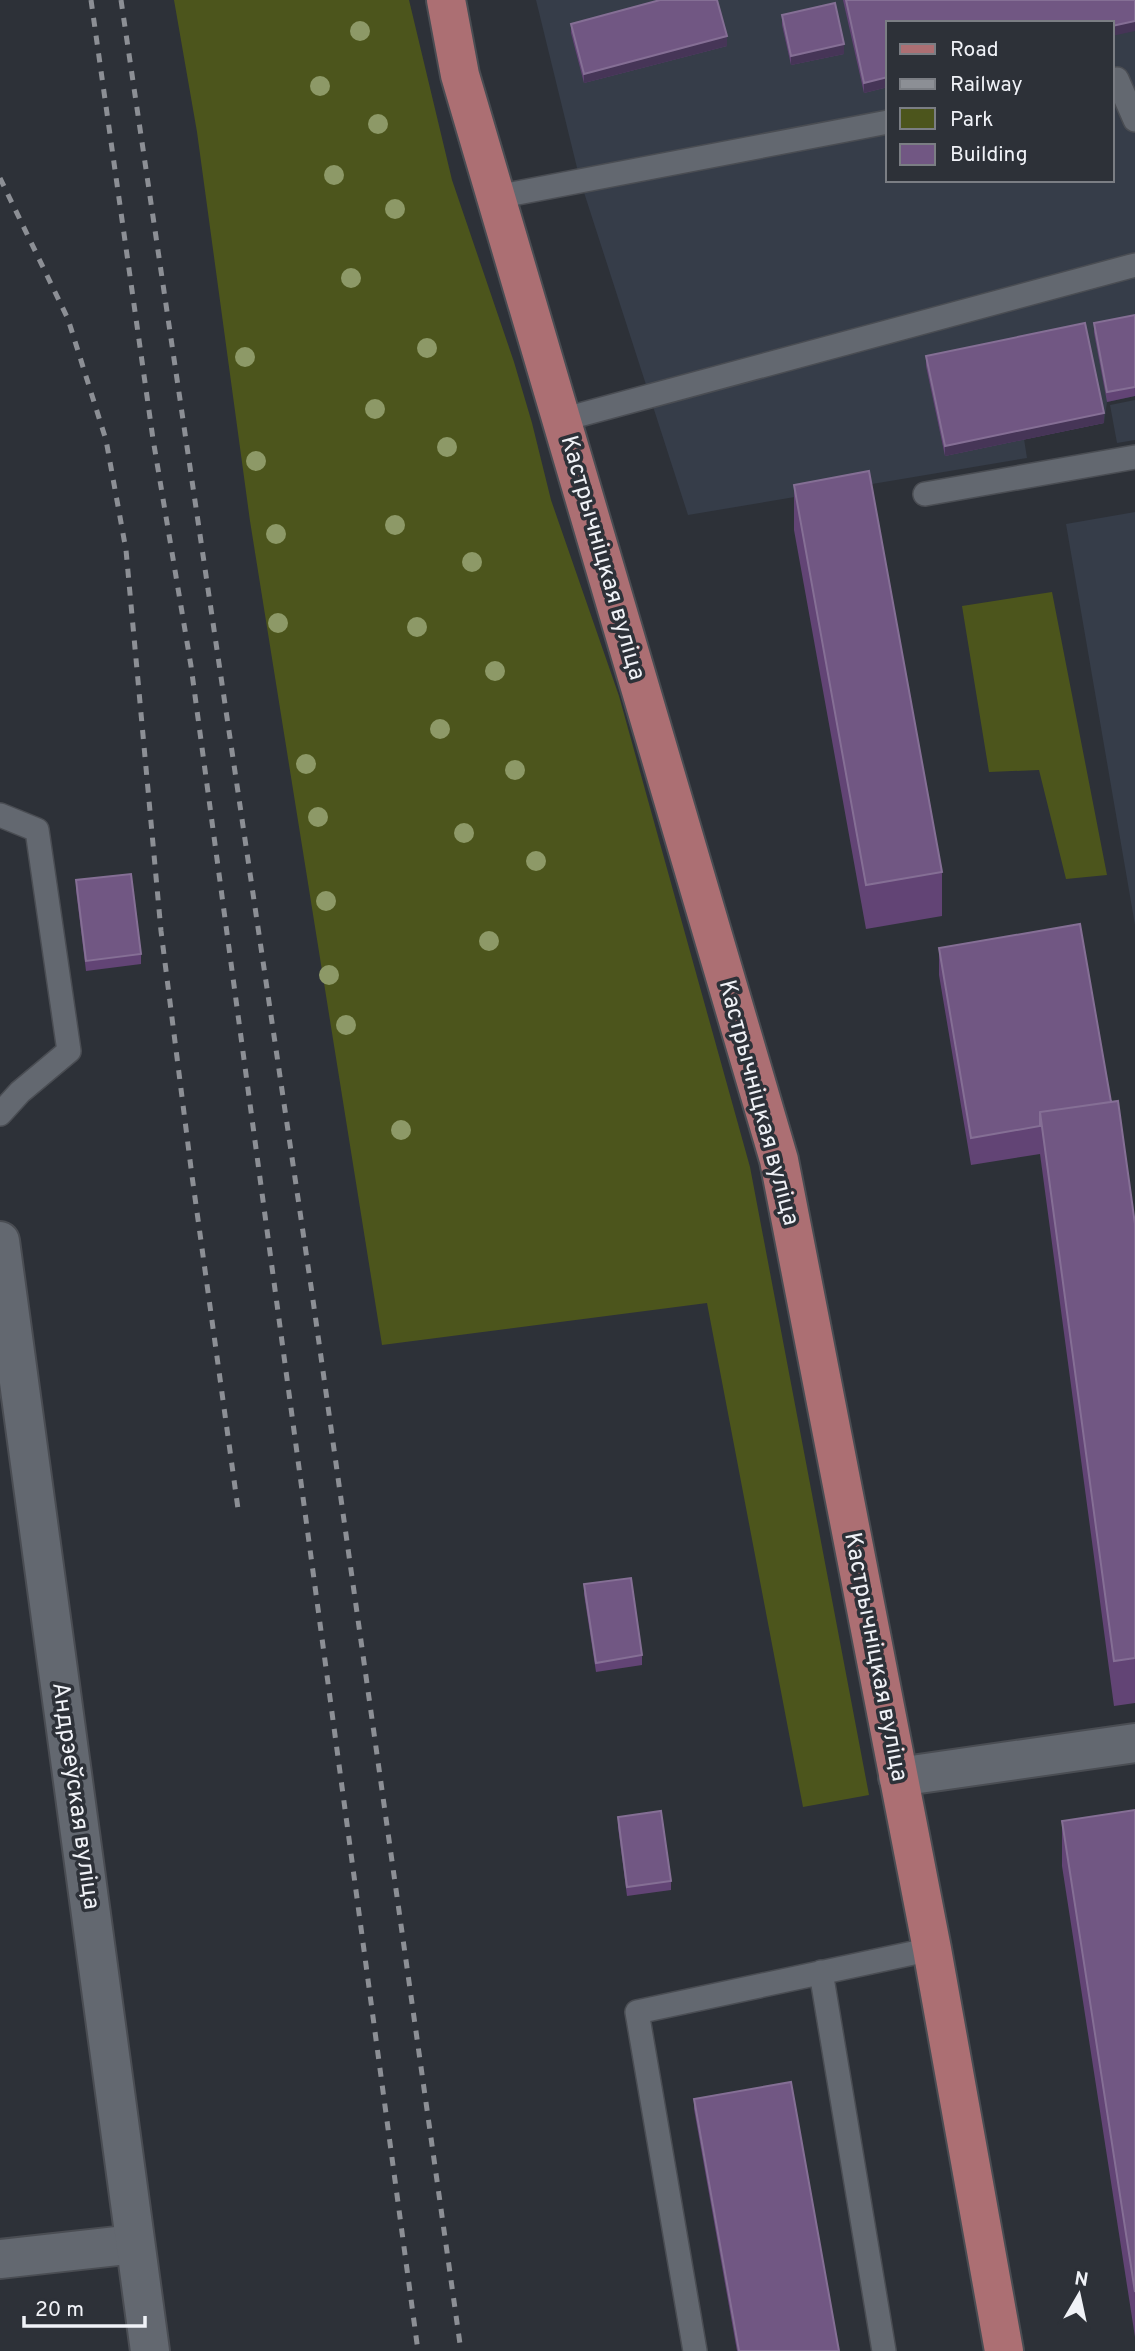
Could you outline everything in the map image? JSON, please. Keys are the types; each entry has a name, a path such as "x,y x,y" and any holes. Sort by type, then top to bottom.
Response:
{"main road":[{"name":"Кастрычніцкая вуліца","path":"446,0 460,75 779,1160 932,1949 1004,2351"},
{"name":"Андрэеўская вуліца","path":"0,1241 150,2351"},
{"path":"898,1777 1135,1743"},
{"path":"0,2259 135,2244"}],"lane":[{"path":"1114,80 1117,79 1135,120"},
{"path":"496,197 886,122"},
{"path":"561,420 1135,265"},
{"path":"925,494 1135,457"},
{"path":"0,815 37,830 69,1051 20,1092 0,1114"},
{"path":"695,2351 637,2012 932,1949"},
{"path":"821,1972 884,2351"}],"shaded area":[{"path":"536,0 1135,0 1135,396 1107,402 1104,423 1024,439 1027,458 688,515 580,180"},
{"path":"1135,400 1135,440 1117,443 1110,405"},
{"path":"1135,512 1135,925 1066,524"}],"green space":[{"path":"174,0 409,0 452,180 514,362 551,500 619,696 750,1167 869,1795 803,1807 707,1303 382,1345 250,521 197,132"},
{"path":"1052,592 1107,875 1066,879 1039,770 989,772 962,606"}],"building":[{"path":"660,0 717,0 727,36 584,74 571,24"},
{"path":"846,0 1135,0 1135,21 1114,26 1114,21 886,21 886,78 864,83"},
{"path":"835,3 844,44 791,56 782,15"},
{"path":"1135,315 1135,387 1107,392 1094,323"},
{"path":"1085,323 1104,413 945,446 926,356"},
{"path":"869,471 942,872 866,885 794,485"},
{"path":"131,874 141,954 86,961 76,880"},
{"path":"1080,924 1111,1102 1040,1112 1040,1126 971,1138 939,948"},
{"path":"1118,1101 1135,1224 1135,1658 1114,1661 1040,1112"},
{"path":"631,1578 642,1655 596,1663 584,1584"},
{"path":"1135,1810 1135,2292 1062,1821"},
{"path":"661,1811 671,1881 627,1887 618,1817"},
{"path":"791,2082 839,2351 739,2351 694,2099"}],"railway":[{"path":"91,0 153,439 191,666 418,2351"},
{"path":"121,0 312,1293 461,2351"},
{"path":"0,178 68,319 106,440 126,550 161,931 239,1516"}]}
